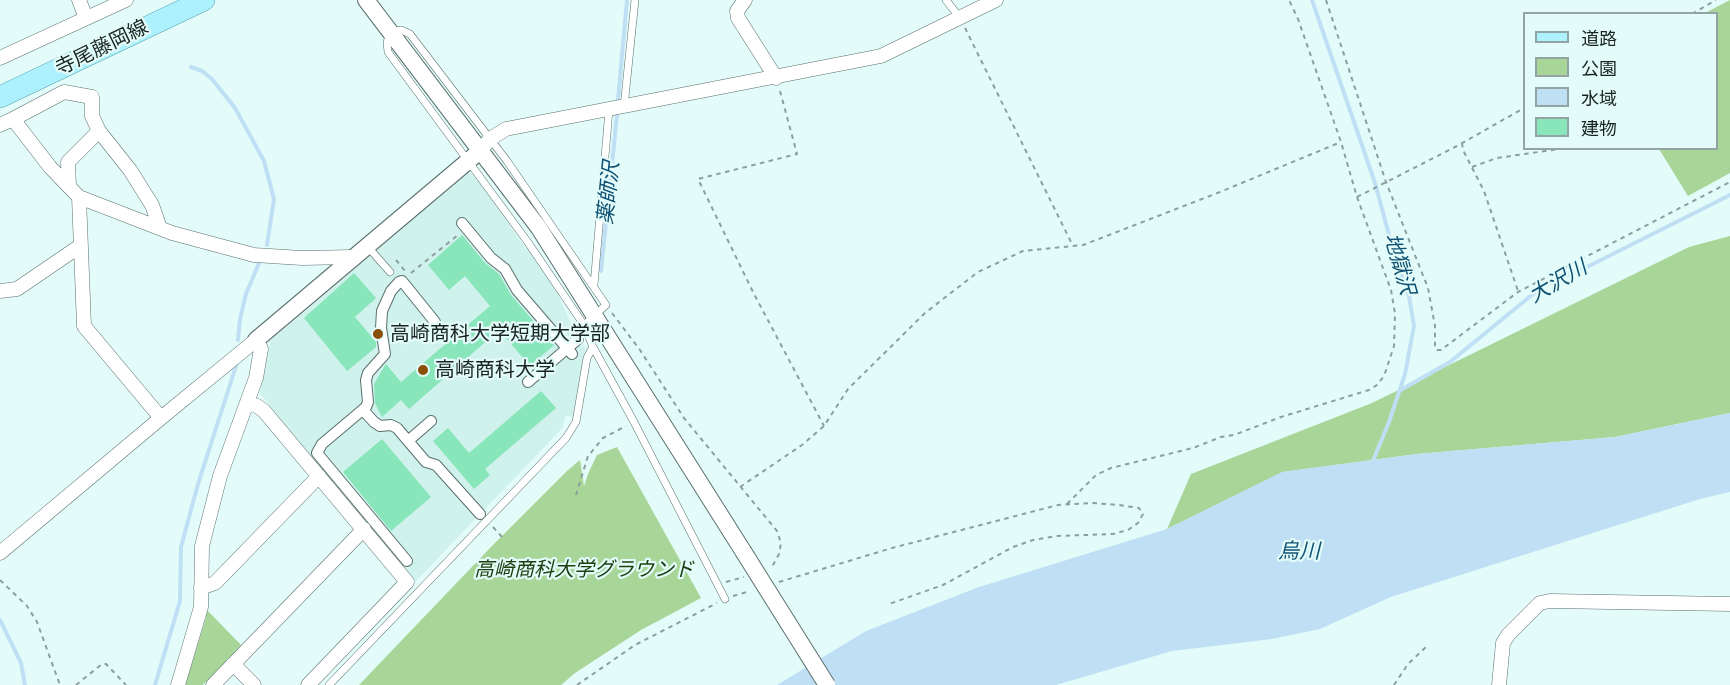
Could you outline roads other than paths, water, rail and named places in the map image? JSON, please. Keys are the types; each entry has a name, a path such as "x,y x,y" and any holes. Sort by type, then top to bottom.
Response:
{"main road":[{"name":"寺尾藤岡線","path":"0,82 170,0"},
{"name":"寺尾藤岡線","path":"0,97 204,0"}],"street":[{"path":"79,0 86,18"},
{"path":"0,58 126,0"},
{"path":"366,0 538,228 827,685"},
{"path":"745,0 737,11 738,18 777,78"},
{"path":"0,553 506,129 881,56 996,0"},
{"path":"0,125 64,92 92,97 92,116 99,131 130,170 152,205 160,228"},
{"path":"13,119 50,167 79,197 160,228 254,255 302,258 353,257"},
{"path":"69,186 69,162 99,131"},
{"path":"79,197 84,326 160,417"},
{"path":"464,226 491,258 505,268 517,290 570,351"},
{"path":"0,291 17,289 80,246"},
{"path":"407,561 317,453 322,444 363,410 368,402 366,380 368,373 385,354 381,318 385,302 391,291 402,280 435,322"},
{"path":"528,382 570,351 578,339"},
{"path":"178,685 199,618 202,546 220,476 248,403 261,356 260,344 256,340"},
{"path":"248,403 264,411 407,582 308,685"},
{"path":"363,410 380,426 392,425 397,428 426,462 436,465 483,518"},
{"path":"408,441 431,421"},
{"path":"201,588 215,583 318,476"},
{"path":"213,685 364,529"},
{"path":"1499,685 1503,642 1508,634 1540,603 1550,601 1730,604"},
{"path":"233,664 254,685"}],"lane":[{"path":"624,107 635,0"},
{"path":"946,0 960,18"},
{"path":"329,685 483,518 559,446 576,422 587,358 593,347 594,285 609,110"},
{"path":"479,150 594,285"},
{"path":"367,245 390,272"},
{"path":"578,339 595,315"},
{"path":"593,347 724,599"}],"water":[{"name":"烏川","path":"1730,413 1730,492 1700,499 1391,597 1320,629 1272,639 1172,651 1056,685 777,685 866,631 979,587 1167,529 1282,472 1417,454 1615,437"}],"waterway":[{"name":"薬師沢","path":"618,100 627,0"},
{"name":"地獄沢","path":"1312,0 1375,183 1396,261 1409,296 1414,326 1405,374 1372,463"},
{"path":"191,67 202,71 212,79 235,108 264,161 274,199 267,245"},
{"name":"薬師沢","path":"601,271 617,115"},
{"name":"大沢川","path":"1399,391 1450,362 1544,285 1587,267 1730,195"},
{"path":"238,340 246,294 259,263"},
{"path":"155,685 180,601 181,547 198,484 237,363"},
{"path":"0,620 21,663 25,685"}],"place":[{"name":"高崎商科大学短期大学部","path":"378,334"},
{"name":"高崎商科大学","path":"423,370"}],"park label":[{"name":"高崎商科大学グラウンド","path":"584,570"}]}
